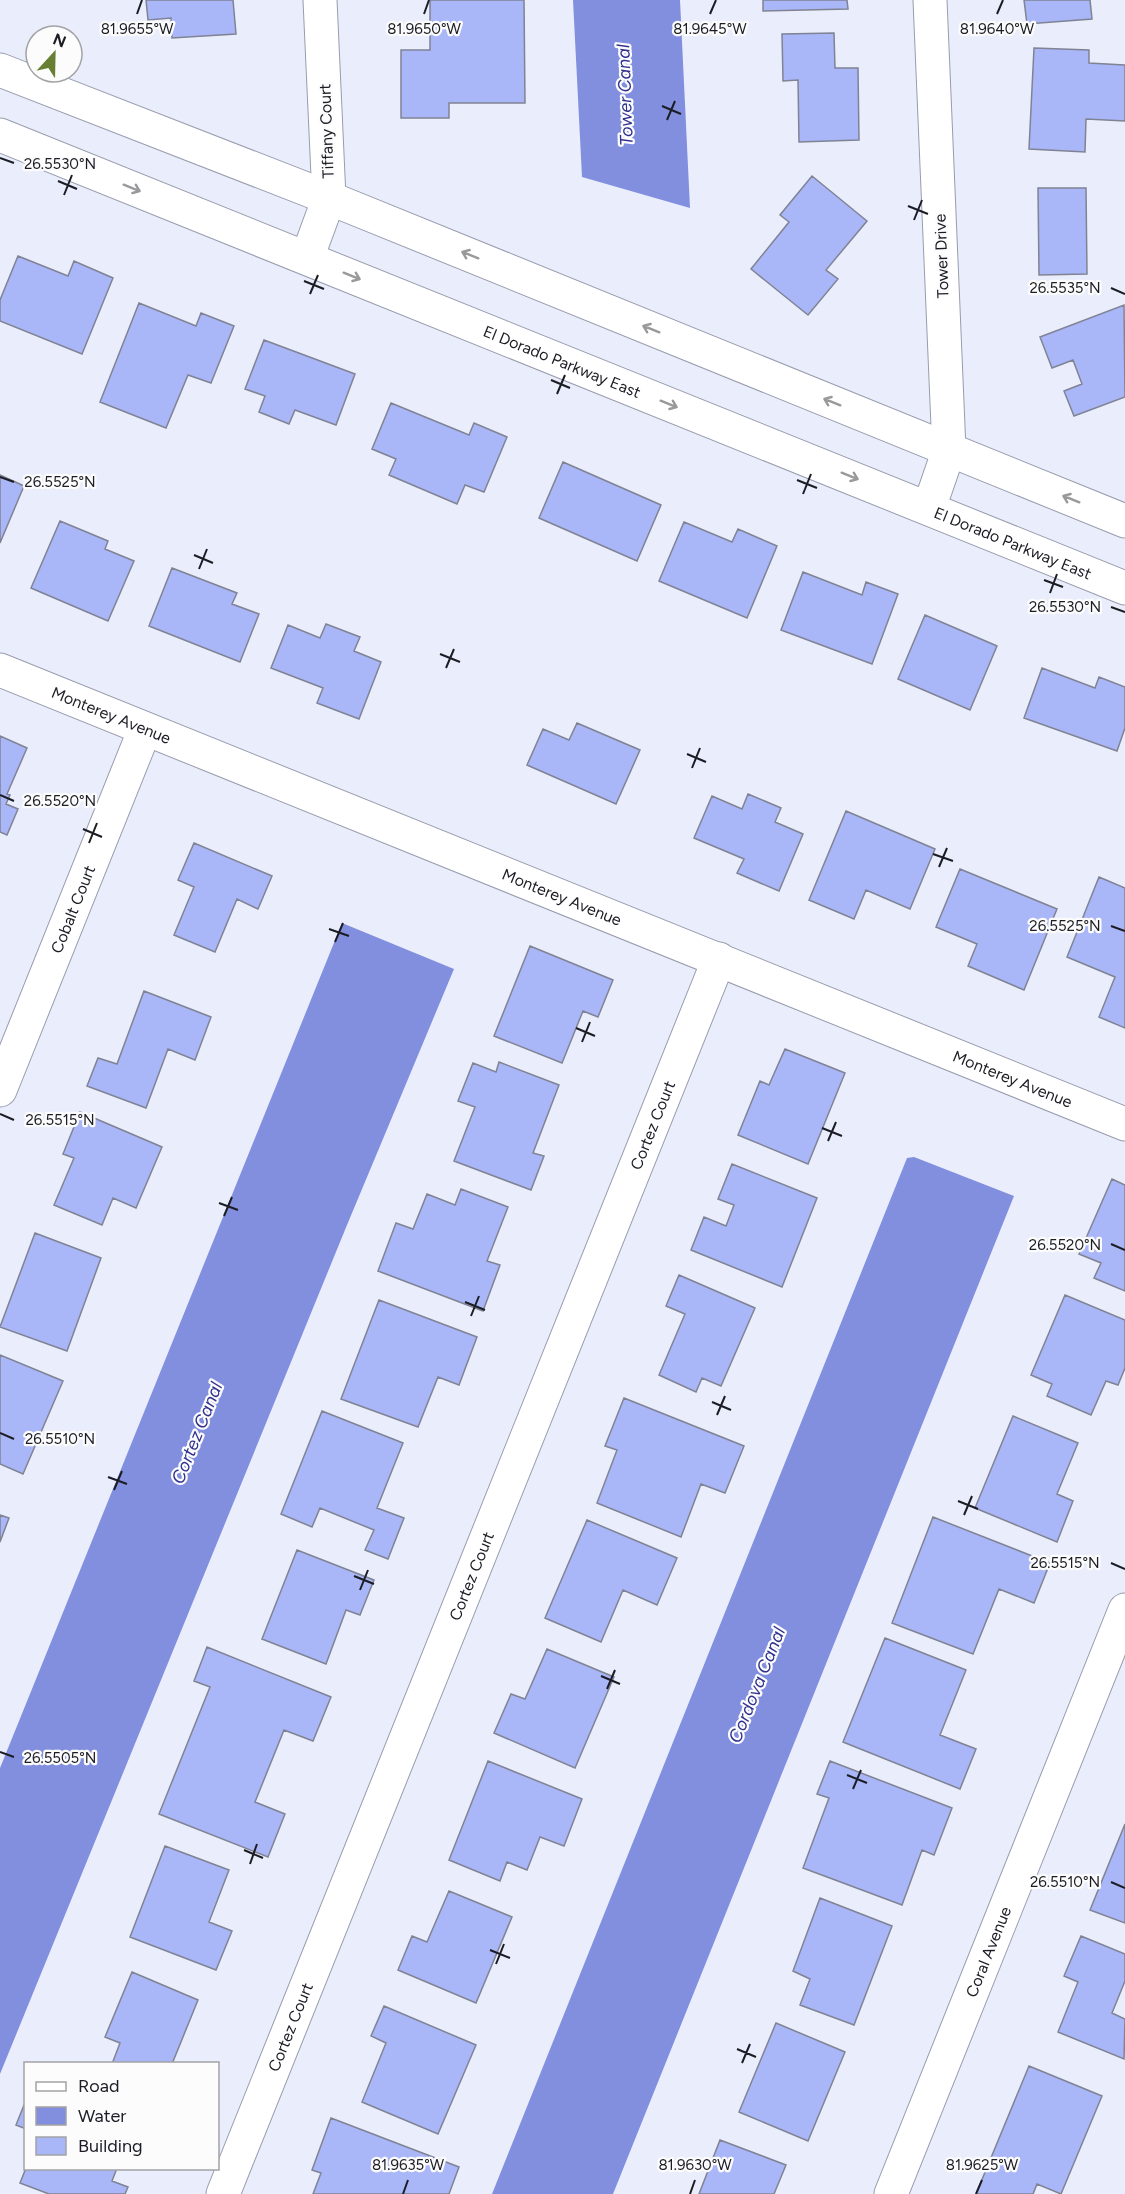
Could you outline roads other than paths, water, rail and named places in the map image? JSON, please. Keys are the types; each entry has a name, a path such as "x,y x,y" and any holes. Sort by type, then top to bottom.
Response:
{"street":[{"name":"Tiffany Court","path":"307,258 329,198 320,0"},
{"name":"Tower Drive","path":"929,508 949,450 930,0"},
{"path":"0,70 329,198 1125,521"},
{"name":"El Dorado Parkway East","path":"0,135 1125,588"},
{"name":"Monterey Avenue","path":"0,670 1125,1124"},
{"name":"Cobalt Court","path":"0,1090 145,729"},
{"name":"Cortez Court","path":"223,2194 719,959"},
{"name":"Coral Avenue","path":"891,2194 1125,1611"}],"water":[{"name":"Tower Canal","path":"573,0 680,0 690,208 582,177"},
{"name":"Cortez Canal","path":"342,923 454,969 0,2074 0,1768"},
{"name":"Cordova Canal","path":"914,1157 1014,1196 613,2194 492,2194 907,1158"}]}
